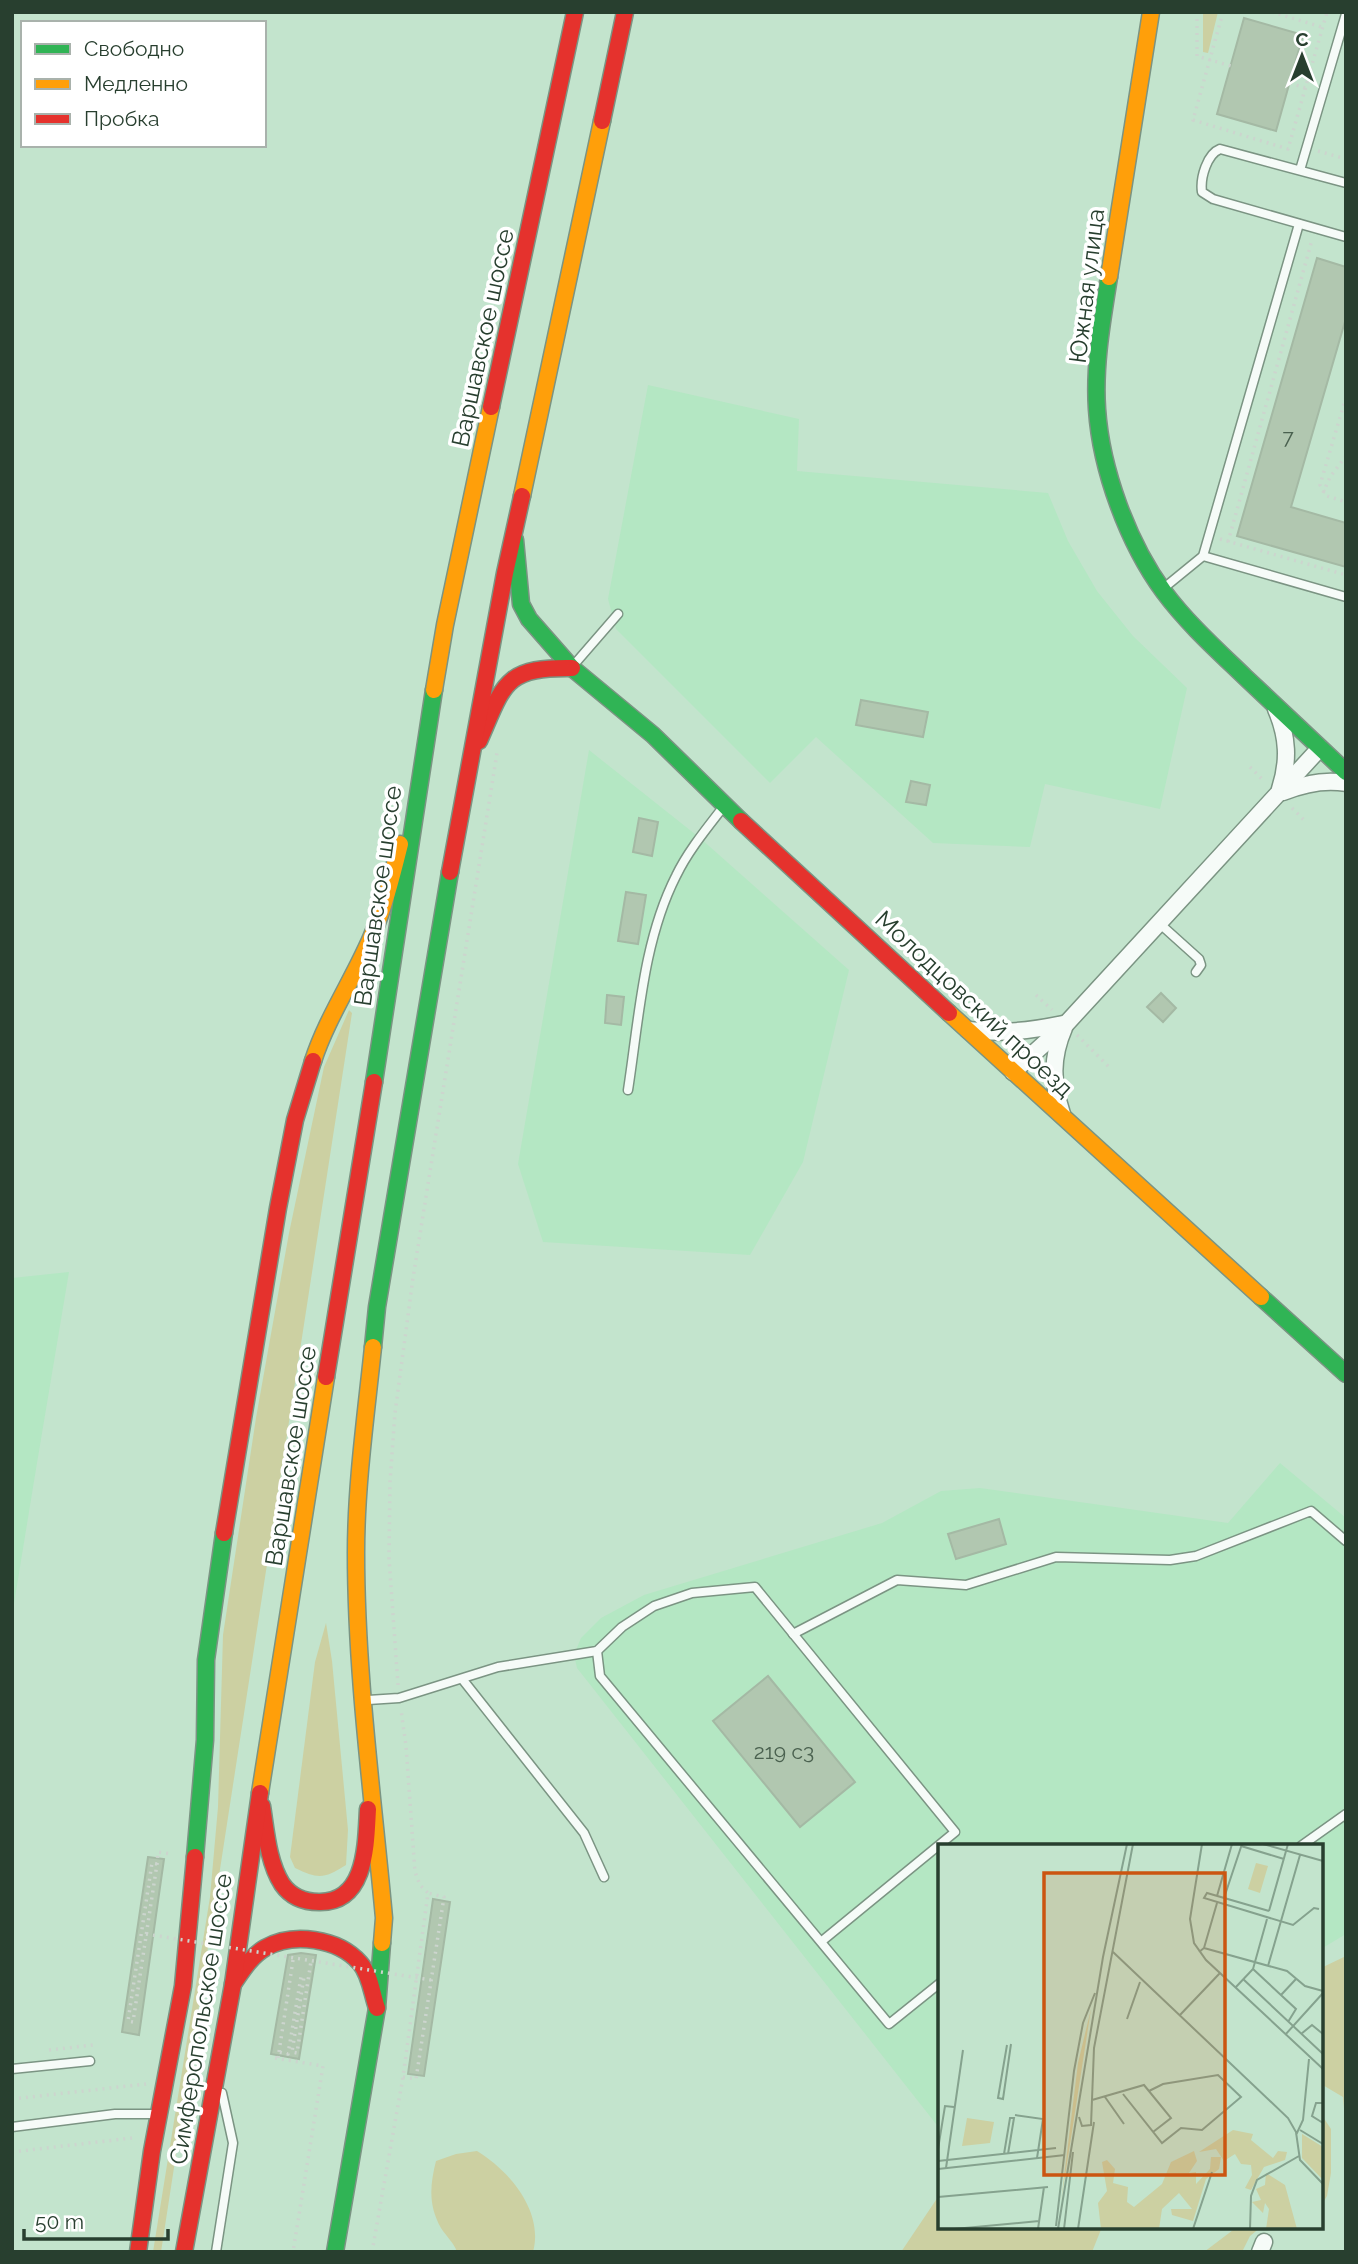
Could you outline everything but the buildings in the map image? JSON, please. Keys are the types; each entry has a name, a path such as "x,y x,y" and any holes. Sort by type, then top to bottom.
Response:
{"main road":[{"name":"Варшавское шоссе","path":"260,1793 387,998 418,780 447,614 575,12"},
{"path":"335,2252 377,2008 384,1918 360,1649 356,1555 357,1500 377,1307 469,764 514,532 625,12"},
{"name":"Южная улица","path":"1151,12 1098,344 1097,410 1108,472 1124,521 1162,589 1215,648 1346,772"},
{"name":"Молодцовский проезд","path":"514,532 521,604 529,620 572,668 653,735 724,805 967,1030 1346,1374"},
{"path":"469,764 502,691 511,681 521,673 533,669 572,668"},
{"path":"138,2252 183,1986 205,1740 206,1660 215,1591 278,1208 295,1120 320,1039 375,928 387,896 418,780"},
{"path":"260,1793 269,1852 278,1879 289,1893 301,1899 314,1903 327,1902 354,1884 362,1867 373,1773"},
{"name":"Симферопольское шоссе","path":"184,2252 233,1984 260,1793"},
{"path":"233,1984 248,1962 267,1947 298,1939 337,1945 361,1963 377,2008"}],"street":[{"path":"1274,704 1283,725 1287,748 1285,772 1278,794"},
{"path":"1013,1072 1066,1024 1320,748"},
{"path":"1278,794 1318,782 1346,783"},
{"path":"967,1030 1018,1032 1066,1024"},
{"path":"1062,1117 1054,1091 1053,1073 1058,1043 1066,1024"}],"lane":[{"path":"1300,170 1346,14"},
{"path":"1346,183 1220,149 1210,156 1201,185 1202,192 1213,199 1346,237"},
{"path":"1162,589 1203,556 1299,224"},
{"path":"1203,556 1346,597"},
{"path":"572,668 618,614"},
{"path":"628,1090 650,950 661,914 676,876 724,805"},
{"path":"1159,923 1199,959 1201,965 1196,972"},
{"path":"793,1634 897,1580 966,1585 1056,1557 1170,1560 1196,1556 1311,1511 1346,1541"},
{"path":"365,1700 399,1699 498,1667 597,1651 622,1627 654,1606 692,1593 755,1587 955,1832 940,1844"},
{"path":"597,1651 600,1676 889,2024 938,1985"},
{"path":"463,1679 584,1833 604,1877"},
{"path":"1304,1844 1346,1814"},
{"path":"822,1941 938,1846"},
{"path":"12,2069 90,2061"},
{"path":"216,2070 233,2143 216,2252"},
{"path":"12,2127 116,2114 160,2114"}],"path":[{"path":"1197,12 1197,56 1231,66"},
{"path":"1223,12 1193,120 1288,149 1327,12"},
{"path":"1272,12 1340,32"},
{"path":"1290,83 1323,93"},
{"path":"1228,542 1316,229"},
{"path":"1346,397 1320,485 1323,493 1346,502"},
{"path":"1323,493 1330,477 1346,456"},
{"path":"1218,539 1346,575"},
{"path":"403,2077 416,2079 444,1897 428,1893 420,1885 415,1872 389,1558 390,1482 395,1413 413,1278 499,741"},
{"path":"157,1864 152,1863 128,2021 133,2022 157,1864 158,1852 173,1854"},
{"path":"372,2252 403,2077 428,1893"},
{"path":"146,1934 430,1980"},
{"path":"293,2252 323,2066 276,2058 294,1958"},
{"path":"279,2052 288,2054 300,1976 304,1977 292,2052 297,2053 312,1961"},
{"path":"12,2099 148,2084"},
{"path":"12,2151 132,2138"}],"shaded area":[{"path":"1203,12 1218,12 1208,53 1203,52"},
{"path":"648,385 799,419 797,471 1048,493 1068,541 1097,591 1133,636 1187,688 1160,809 1045,784 1030,847 933,843 816,737 770,783 616,629 608,599"},
{"path":"589,750 700,838 849,970 803,1162 750,1255 543,1242 518,1164"},
{"path":"349,1010 352,1013 161,2252 153,2252 210,1897 218,1807 223,1635 256,1418 289,1233 324,1067"},
{"path":"69,1272 36,1469 12,1616 12,1278"},
{"path":"1280,1463 1346,1518 1346,1934 1323,1948 1323,1844 938,1844 938,2126 577,1668 574,1655 581,1638 601,1618 644,1595 882,1523 941,1491 980,1488 1228,1523"},
{"path":"326,1623 348,1830 346,1865 332,1873 315,1876 295,1868 290,1857 315,1662"},
{"path":"1346,1956 1346,2131 1343,2097 1323,2085 1323,1967"},
{"path":"1323,2117 1331,2129 1331,2173 1327,2196 1323,2203"},
{"path":"477,2151 501,2170 522,2194 534,2222 533,2252 457,2252 441,2228 431,2195 436,2161"},
{"path":"938,2197 938,2229 1101,2229 1092,2252 901,2252"},
{"path":"1234,2229 1259,2229 1250,2236 1242,2252 1204,2252"}],"traffic: fast":[{"path":"1109,277 1101,326 1097,409 1110,481 1128,529 1151,573 1182,615 1346,772"},
{"path":"515,540 521,604 529,619 572,668 653,735 741,821"},
{"path":"374,1082 434,690"},
{"path":"373,1347 377,1307 450,872"},
{"path":"1261,1297 1346,1374"},
{"path":"195,1857 205,1740 206,1660 224,1533"},
{"path":"335,2252 377,2008 382,1943"}],"traffic: slow":[{"path":"1109,277 1151,12"},
{"path":"522,496 602,121"},
{"path":"434,690 491,407"},
{"path":"313,1061 325,1030 376,927 400,844"},
{"path":"949,1013 1261,1297"},
{"path":"373,1347 360,1475 356,1553 362,1690 384,1918 382,1943"},
{"path":"260,1793 326,1377"}],"traffic: jam":[{"path":"491,407 575,12"},
{"path":"602,121 625,12"},
{"path":"450,872 505,573 522,496"},
{"path":"479,741 501,693 509,683 532,671 572,668"},
{"path":"741,821 949,1013"},
{"path":"224,1533 278,1208 295,1120 313,1061"},
{"path":"326,1377 374,1082"},
{"path":"184,2252 233,1984 260,1793"},
{"path":"262,1806 271,1856 282,1884 298,1898 319,1902 335,1900 347,1893 355,1882 364,1854 368,1809"},
{"path":"138,2252 152,2151 183,1986 195,1857"},
{"path":"233,1984 251,1959 265,1948 289,1940 315,1940 340,1948 360,1963 368,1978 377,2008"}]}
